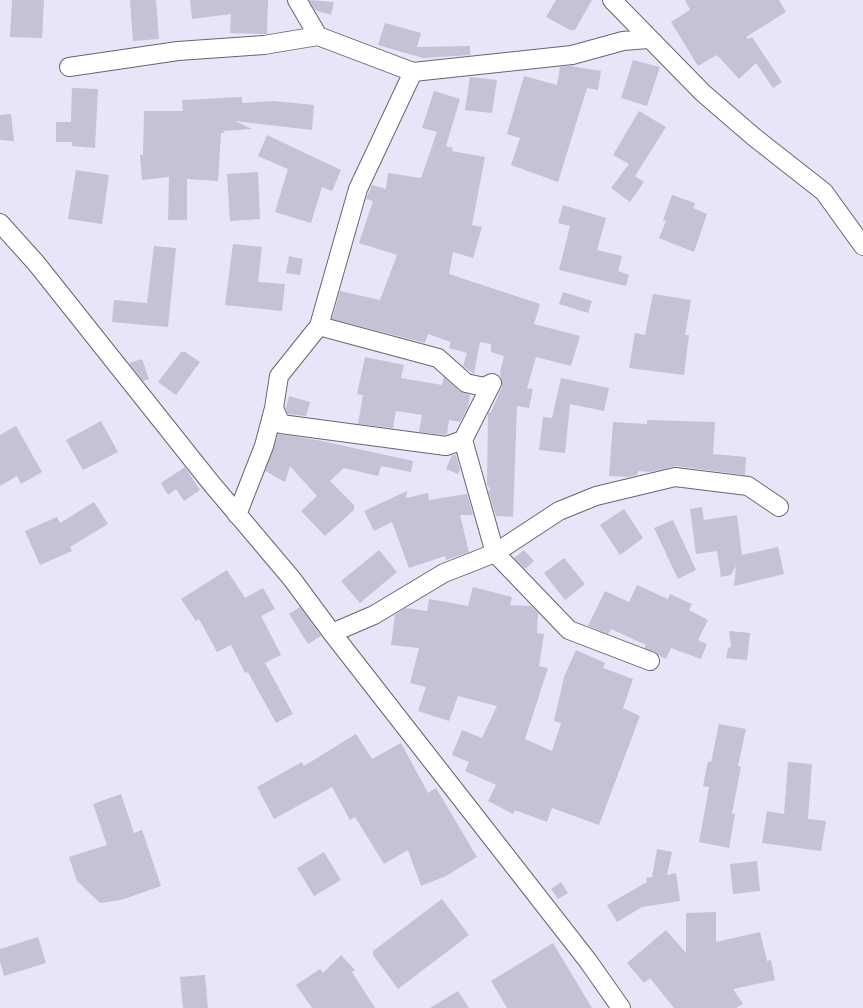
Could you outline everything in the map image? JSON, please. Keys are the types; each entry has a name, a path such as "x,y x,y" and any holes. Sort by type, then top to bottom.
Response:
{"street":[{"path":"297,0 318,36"},
{"path":"612,0 648,39 704,93 754,137 824,192 863,246"},
{"path":"69,67 178,51 264,45 318,36 413,72 572,55 623,41 648,39"},
{"path":"237,515 264,446 274,408 279,376 319,326 358,189 413,72"},
{"path":"0,223 36,263 237,515 292,579 588,962 621,1008"},
{"path":"319,326 438,358 466,382 484,388 492,383 463,440 494,552 569,630 650,661"},
{"path":"274,408 281,424 446,446 463,440"},
{"path":"332,633 374,615 444,573 494,552 559,511 596,496 674,477 748,486 779,507"}],"building":[{"path":"12,0 44,0 42,38 10,37"},
{"path":"130,0 156,0 159,39 133,41"},
{"path":"190,0 268,0 267,34 230,33 231,14 192,19"},
{"path":"309,0 334,2 331,15 315,10"},
{"path":"556,0 592,0 575,30 570,30 546,17"},
{"path":"685,0 779,0 786,12 746,37 748,39 752,37 782,82 773,88 756,63 739,79 717,55 698,66 671,22 690,10"},
{"path":"385,23 421,33 417,47 470,46 470,55 423,58 378,45"},
{"path":"633,60 660,67 647,106 621,98"},
{"path":"570,66 601,71 598,90 587,88 558,182 511,165 520,138 507,134 524,76 557,85 560,67"},
{"path":"470,77 497,80 492,113 465,110"},
{"path":"72,88 98,89 95,148 72,146 72,142 56,142 56,122 71,122"},
{"path":"434,91 460,99 446,146 453,148 452,151 485,157 472,225 482,227 473,258 453,252 449,274 540,304 534,324 580,336 571,366 536,357 527,388 533,389 529,408 517,406 513,517 496,516 488,490 491,490 487,485 488,413 491,412 502,387 500,372 504,356 491,352 491,344 480,342 474,374 463,366 467,353 449,348 451,342 428,334 425,343 332,319 340,291 380,300 397,255 359,243 373,201 366,199 372,185 386,189 388,173 421,178 437,132 422,128"},
{"path":"242,97 242,103 274,101 314,105 312,130 235,121 252,129 224,131 224,133 221,133 218,181 187,179 187,220 168,220 169,177 142,180 140,155 143,155 144,111 183,111 182,100"},
{"path":"639,111 666,127 635,176 644,182 630,202 611,188 629,164 613,155"},
{"path":"11,114 14,141 0,140 0,115"},
{"path":"267,135 341,170 332,191 322,187 311,223 275,212 288,169 258,156"},
{"path":"76,170 109,175 102,224 68,219"},
{"path":"258,172 260,219 230,221 227,174"},
{"path":"672,195 695,203 693,208 707,214 694,252 659,238 666,221 663,220"},
{"path":"563,205 606,218 597,250 622,256 618,271 629,275 626,286 559,270 570,226 558,223"},
{"path":"233,244 262,247 258,282 285,284 282,311 225,305"},
{"path":"154,246 176,248 168,327 112,322 114,300 147,303"},
{"path":"289,256 303,259 300,275 286,273"},
{"path":"563,292 592,301 588,313 559,304"},
{"path":"653,294 691,300 685,335 689,335 684,375 629,368 635,333 645,335"},
{"path":"181,352 185,352 200,362 176,395 158,382"},
{"path":"365,357 404,365 401,378 442,385 444,377 459,391 470,395 468,407 460,422 449,420 447,434 445,435 419,432 422,415 396,411 393,428 358,424 363,395 357,394"},
{"path":"142,359 149,379 143,381 129,363"},
{"path":"561,378 609,388 604,411 570,404 565,453 539,450 543,417 552,418"},
{"path":"289,396 310,402 306,416 288,414 286,408"},
{"path":"647,420 715,422 713,454 746,457 745,475 676,466 650,472 638,471 637,475 628,477 609,476 613,422 647,424"},
{"path":"101,421 118,452 83,470 66,440"},
{"path":"16,426 42,472 21,484 17,476 0,486 0,435"},
{"path":"278,434 317,440 413,461 411,472 381,466 378,476 344,468 330,481 354,505 354,510 325,536 301,511 317,496 290,466 285,482 265,471"},
{"path":"452,455 456,455 460,470 458,474 446,469"},
{"path":"185,467 200,490 184,501 176,489 168,495 161,483"},
{"path":"407,491 406,498 428,493 429,500 467,494 473,515 460,515 469,552 446,560 445,556 409,568 392,522 374,531 364,511"},
{"path":"94,502 108,524 70,547 72,551 40,565 25,531 57,517 60,523"},
{"path":"702,507 704,520 737,515 742,555 778,547 784,574 734,586 736,566 731,575 721,577 717,551 696,554 690,509"},
{"path":"624,509 643,538 620,555 600,525"},
{"path":"673,520 696,570 678,579 654,528"},
{"path":"379,550 397,572 360,603 341,581"},
{"path":"524,550 534,561 525,569 514,558"},
{"path":"564,558 585,584 565,600 544,573"},
{"path":"227,570 245,598 263,588 275,609 261,616 281,655 265,663 293,714 276,723 248,672 245,673 231,645 217,652 199,619 196,621 181,599"},
{"path":"637,585 668,599 670,594 692,604 689,610 708,620 698,640 707,644 701,659 671,648 666,659 644,648 646,645 611,629 608,634 588,626 605,591 629,602"},
{"path":"473,587 512,597 510,605 531,606 538,613 537,633 544,634 539,666 548,668 525,739 552,751 561,723 554,721 564,677 576,650 605,663 603,668 633,679 623,708 640,716 599,825 552,808 547,822 515,810 513,814 488,801 496,785 465,771 469,762 452,755 462,730 482,738 497,706 458,696 449,721 418,711 426,687 410,683 419,648 391,645 395,615 406,608 427,611 429,599 468,606"},
{"path":"300,607 321,636 308,644 289,614"},
{"path":"729,631 750,633 747,660 726,658 728,648 731,647"},
{"path":"719,724 746,729 738,766 741,767 732,813 735,814 729,848 699,842 709,787 703,786 708,761 711,762"},
{"path":"356,734 372,759 401,743 428,793 436,788 477,857 446,876 421,886 408,850 384,864 355,817 350,820 332,787 274,819 257,787 302,762 304,766"},
{"path":"788,762 812,764 808,819 826,821 821,851 762,843 767,811 784,814"},
{"path":"121,794 134,833 142,830 161,886 121,900 100,903 77,881 69,857 107,845 93,804"},
{"path":"657,849 672,852 667,875 676,873 680,901 642,907 617,922 607,905 647,882 646,878 652,877"},
{"path":"324,852 341,880 314,896 297,868"},
{"path":"757,861 760,891 733,894 730,864"},
{"path":"561,882 568,893 558,899 551,889"},
{"path":"442,899 469,935 398,989 373,955 373,951"},
{"path":"716,912 716,942 760,932 767,961 771,960 775,980 733,989 743,1004 736,1008 674,1008 650,978 644,983 627,963 666,930 686,953 686,913"},
{"path":"38,937 46,963 4,976 0,961 0,949"},
{"path":"553,943 592,1008 507,1008 491,981"},
{"path":"341,955 355,970 352,972 375,1008 312,1008 296,985 320,969 323,973"},
{"path":"205,975 208,1008 183,1008 180,977"},
{"path":"458,991 469,1008 430,1008"}]}
